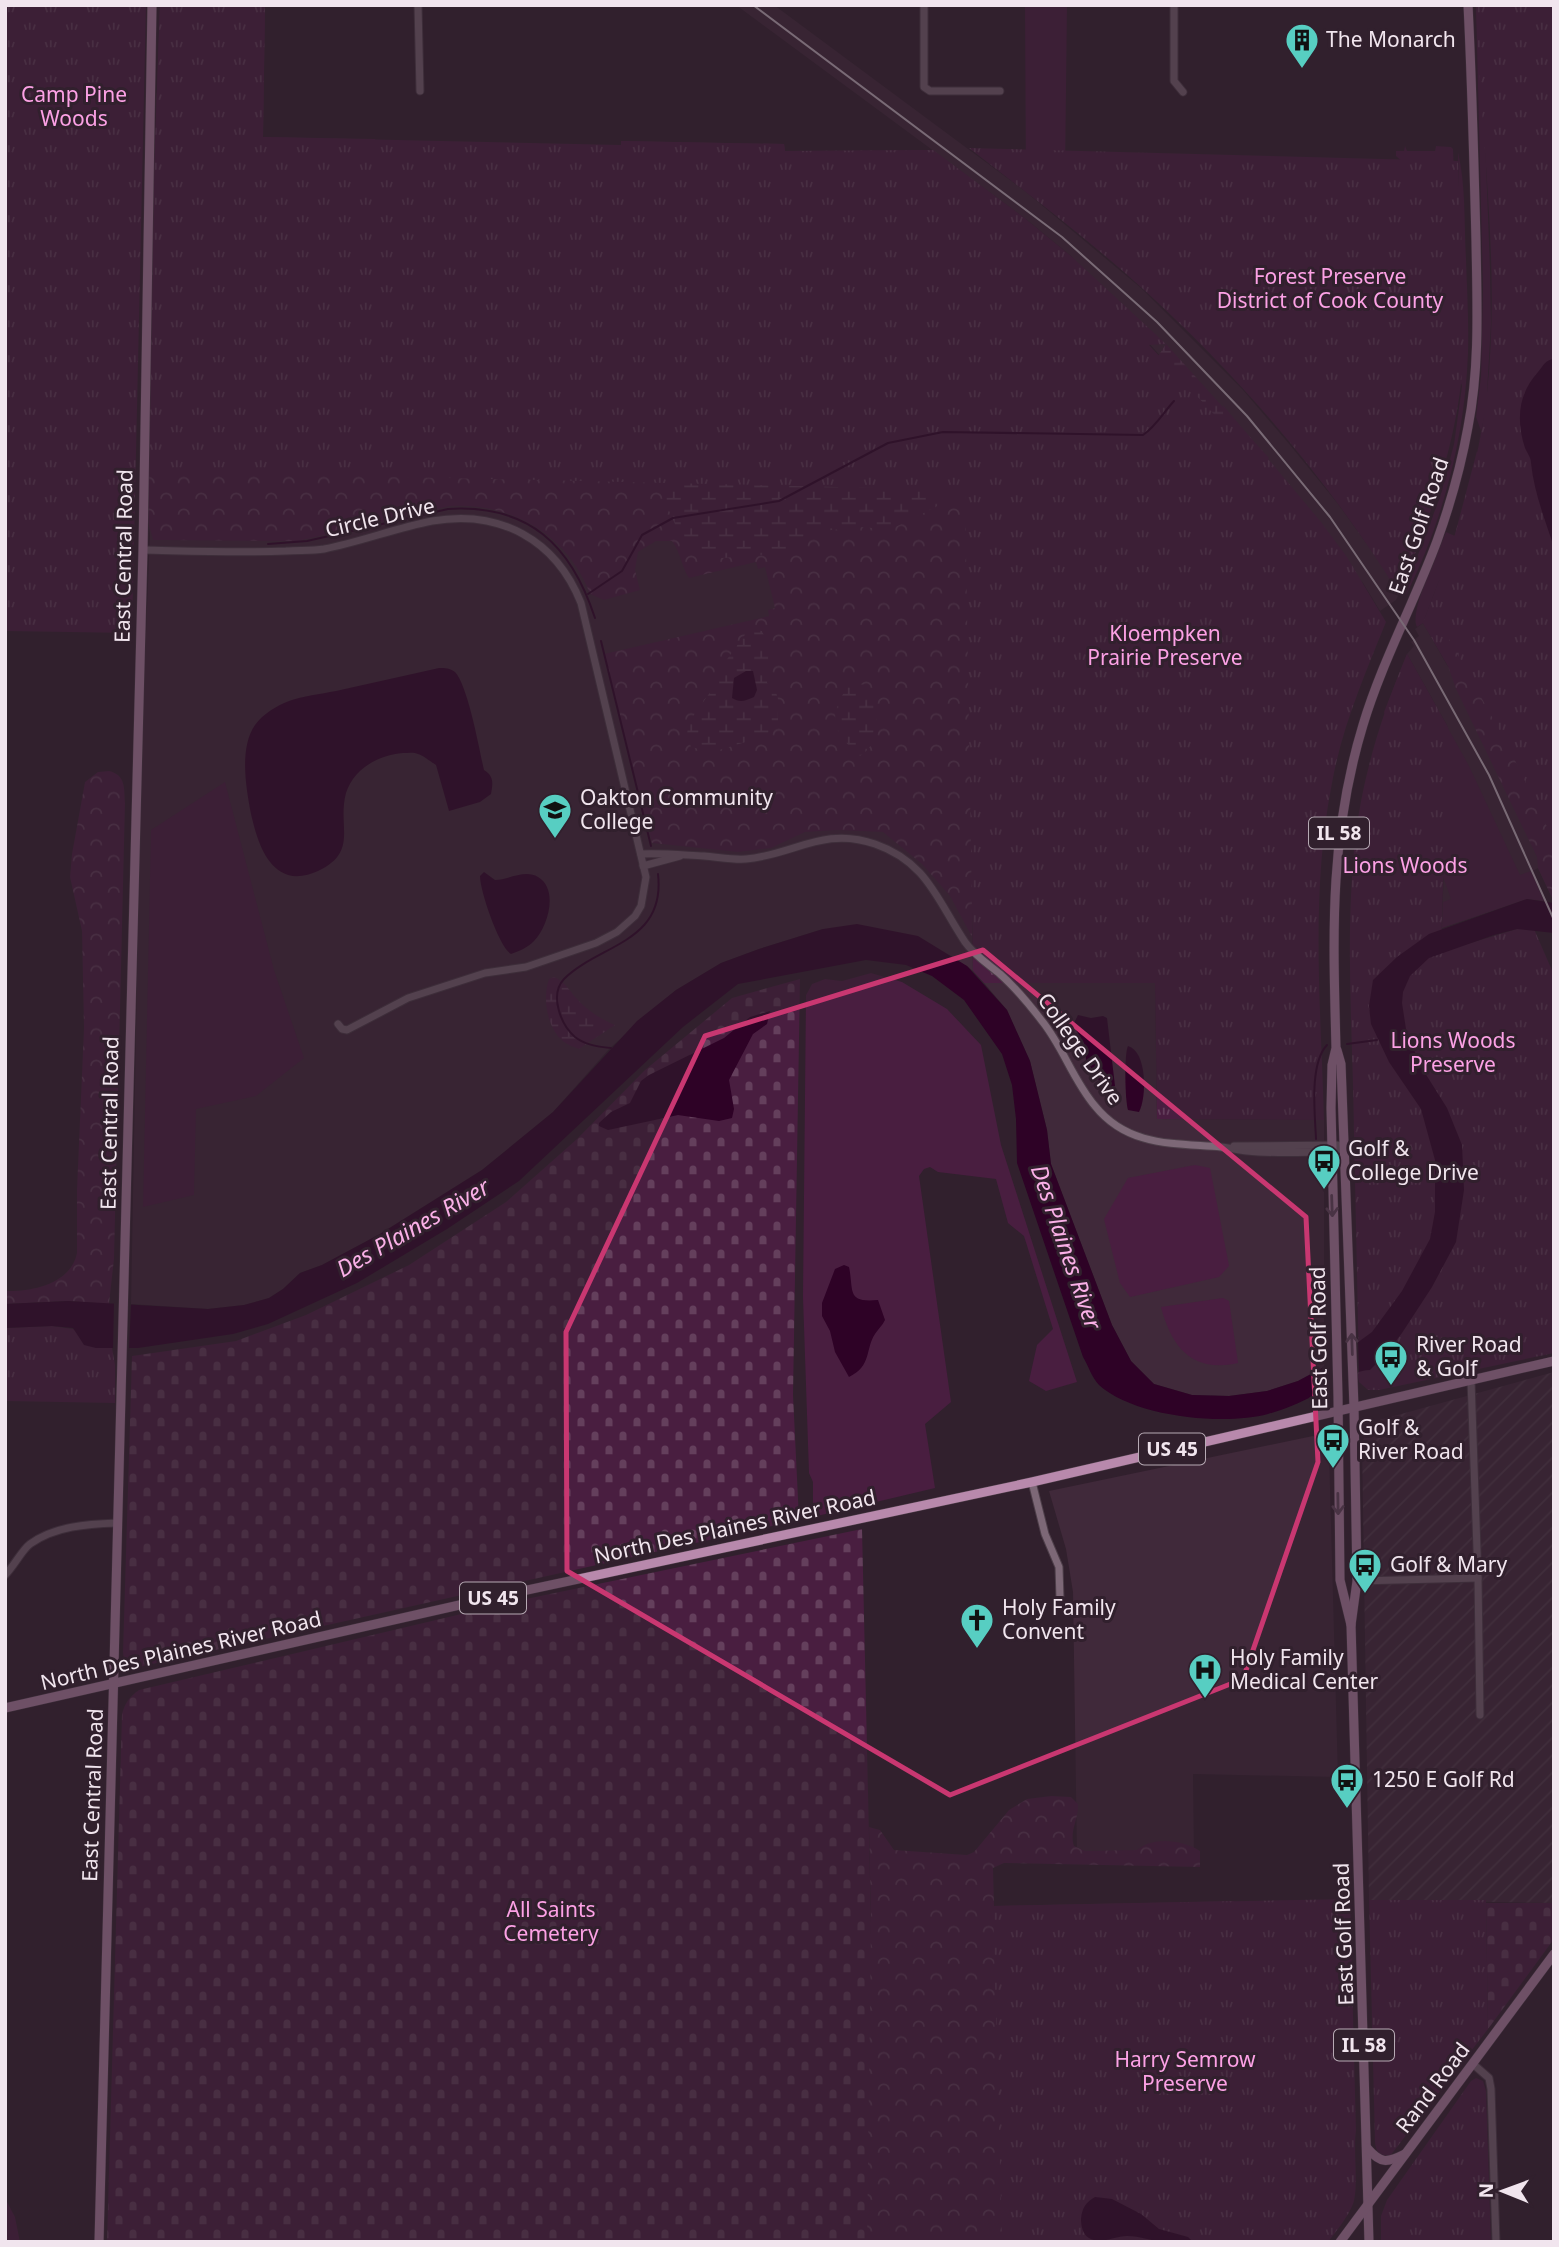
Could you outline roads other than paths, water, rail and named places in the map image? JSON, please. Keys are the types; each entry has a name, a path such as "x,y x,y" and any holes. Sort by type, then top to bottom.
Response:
{"main road":[{"name":"East Central Road","path":"99,2242 143,550 152,5"},
{"name":"East Golf Road","path":"1351,1625 1340,1580 1339,1411 1332,1148 1332,1065 1336,1048 1335,881 1345,794 1354,754 1376,686 1437,541 1468,426 1477,330 1468,5"},
{"name":"East Golf Road","path":"1336,1048 1340,1064 1354,1407 1357,1581 1351,1625 1369,2242"},
{"name":"US 45","path":"1471,1380 1554,1361"},
{"name":"North Des Plaines River Road","path":"5,1708 503,1596 1032,1482 1471,1380"},
{"name":"Rand Road","path":"1340,2242 1554,1954"},
{"path":"1367,2148 1382,2161 1407,2153"}],"street":[{"path":"418,5 420,90"},
{"path":"924,5 924,87 930,91 1000,90"},
{"path":"1174,5 1174,80 1182,92"},
{"name":"Circle Drive","path":"143,550 266,552 322,549 434,521 487,520 539,543 557,560 572,580 581,603 646,877 641,906 635,916 617,932 596,943 526,967 485,973 408,998 347,1030 338,1024"},
{"name":"College Drive","path":"640,854 743,859 765,857 828,838 854,839 890,850 910,862 925,877 967,946 1020,994 1035,1012 1055,1039 1089,1098 1111,1122 1132,1135 1166,1144 1344,1147"},
{"name":"College Drive","path":"643,866 684,855"},
{"path":"1471,1380 1480,1715"},
{"path":"1032,1482 1045,1534 1059,1567 1060,1599"},
{"path":"5,1575 28,1545 49,1534 75,1526 117,1523"},
{"path":"1357,1581 1478,1578"},
{"path":"1473,2064 1489,2078 1491,2089 1496,2242"}],"water":[{"path":"1554,359 1554,547 1522,438 1520,417 1523,398 1531,380 1545,363"},
{"path":"439,668 455,672 460,679 484,770 492,780 491,794 480,802 449,811 436,765 415,753 385,757 368,764 350,784 344,805 343,847 331,864 300,876 280,871 262,849 249,804 245,756 255,725 270,711 294,699"},
{"path":"746,671 753,671 757,690 754,697 738,701 732,698 734,678"},
{"path":"484,872 495,880 522,874 533,875 544,883 548,890 549,908 543,927 534,941 518,952 511,954 506,949 496,930 481,883 480,876"},
{"name":"Des Plaines River","path":"1527,899 1554,903 1554,933 1517,929 1429,958 1410,976 1403,992 1406,1029 1420,1065 1447,1108 1462,1145 1464,1190 1456,1242 1432,1287 1402,1333 1370,1370 1348,1376 1308,1399 1268,1414 1228,1419 1180,1416 1134,1405 1099,1385 1083,1357 1017,1163 1012,1085 1002,1054 964,1000 932,976 906,965 866,960 738,984 683,1027 519,1181 447,1229 357,1283 268,1324 233,1334 138,1348 96,1348 84,1345 73,1328 5,1328 5,1304 68,1301 208,1309 244,1305 269,1298 300,1273 322,1265 380,1234 482,1170 553,1112 637,1021 676,990 721,963 759,949 823,929 857,924 918,936 967,966 1007,1010 1030,1061 1047,1130 1051,1164 1112,1325 1131,1361 1154,1384 1192,1395 1229,1396 1267,1391 1298,1381 1324,1367 1372,1332 1402,1291 1430,1239 1435,1212 1435,1160 1421,1109 1389,1062 1371,1024 1369,1006 1373,980 1397,957 1429,934"},
{"path":"770,1011 767,1024 753,1034 729,1080 734,1109 732,1118 719,1121 678,1115 608,1130 599,1126 611,1112 630,1103 641,1081 649,1075 724,1038 750,1017"},
{"path":"1078,1015 1107,1018 1115,1086 1106,1089 1086,1060 1085,1045 1073,1025"},
{"path":"1128,1046 1139,1056 1144,1075 1139,1112 1128,1110 1127,1105 1125,1067"},
{"path":"844,1265 849,1267 853,1294 861,1299 878,1300 885,1320 872,1340 865,1363 849,1377 835,1352 830,1331 822,1316 822,1303 835,1269"},
{"path":"1095,2197 1112,2199 1141,2214 1159,2229 1188,2237 1193,2242 1165,2242 1127,2236 1093,2240 1085,2235 1081,2222 1085,2206"}],"waterway":[{"path":"588,594 622,571 642,535 673,518 779,501 888,443 943,432 1143,435 1174,401"},
{"path":"268,544 307,541 448,509 477,509 502,514 524,522 543,534 559,550 573,569 595,618"},
{"path":"601,641 651,846"},
{"path":"611,1048 583,1042 570,1032 561,1018 557,993 564,979 578,967 641,928 652,915 658,897 658,874"},
{"path":"1347,1044 1377,1040"},
{"path":"1316,1139 1315,1076 1321,1053 1327,1045"}],"railway":[{"path":"753,5 1062,237 1157,322 1247,416 1330,517 1414,640 1489,775 1554,920"}],"place":[{"name":"The Monarch","path":"1302,70"},
{"name":"Oakton Community College","path":"555,840"},
{"name":"Golf & College Drive","path":"1324,1191"},
{"name":"River Road & Golf","path":"1391,1387"},
{"name":"Golf & River Road","path":"1333,1470"},
{"name":"Golf & Mary","path":"1365,1595"},
{"name":"Holy Family Convent","path":"977,1650"},
{"name":"Holy Family Medical Center","path":"1205,1700"},
{"name":"1250 E Golf Rd","path":"1347,1810"}],"park label":[{"name":"Camp Pine Woods","path":"74,107"},
{"name":"Forest Preserve District of Cook County","path":"1330,289"},
{"name":"Kloempken Prairie Preserve","path":"1165,646"},
{"name":"Lions Woods","path":"1405,866"},
{"name":"Lions Woods Preserve","path":"1453,1053"},
{"name":"All Saints Cemetery","path":"551,1922"},
{"name":"Harry Semrow Preserve","path":"1185,2072"}]}
